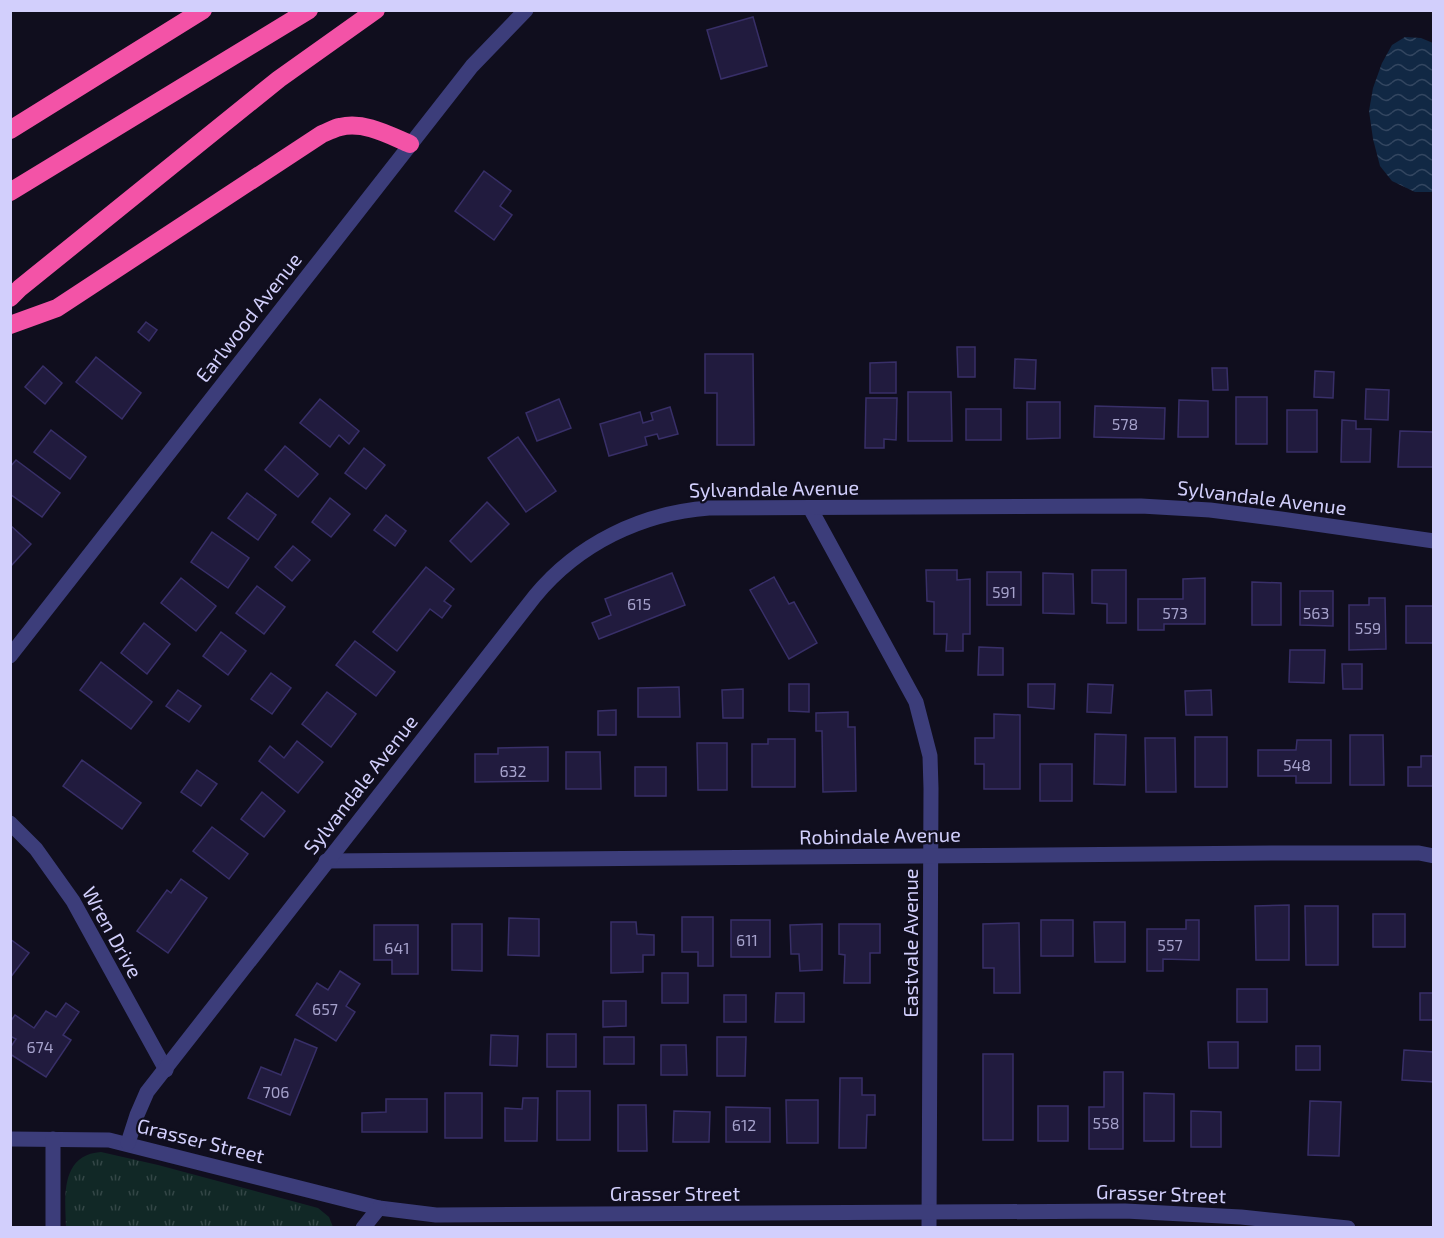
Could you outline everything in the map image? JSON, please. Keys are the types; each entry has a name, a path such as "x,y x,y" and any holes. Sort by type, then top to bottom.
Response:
{"highway":[{"path":"10,130 202,10"},
{"path":"10,192 309,10"},
{"path":"10,298 279,79 376,10"},
{"path":"10,325 57,308 322,134 340,127 359,126 379,131 410,144"}],"street":[{"name":"Earlwood Avenue","path":"10,656 472,66 526,10"},
{"name":"Sylvandale Avenue","path":"128,1143 145,1096 326,861 535,596 567,563 619,531 679,511 709,508 1141,506 1272,517 1434,541"},
{"name":"Eastvale Avenue","path":"810,508 916,702 926,738 931,771 929,1227"},
{"name":"Wren Drive","path":"10,823 36,849 73,900 166,1070"},
{"name":"Robindale Avenue","path":"326,861 1286,853 1434,856"},
{"name":"Grasser Street","path":"10,1139 96,1139 128,1143 379,1208 436,1215 1125,1211 1241,1217 1347,1227"},
{"path":"53,1139 53,1227"},
{"path":"363,1227 379,1208"}],"green space":[{"path":"101,1152 318,1208 329,1217 333,1227 66,1227 66,1191 72,1169 78,1161 88,1155"}],"water":[{"path":"1405,37 1421,38 1433,43 1433,192 1415,192 1392,181 1380,166 1373,139 1369,111 1373,88 1382,63 1392,45"}],"building":[{"path":"753,17 767,66 721,79 707,30"},
{"path":"484,171 511,191 500,206 512,215 494,240 455,211"},
{"path":"146,322 157,330 149,341 138,332"},
{"path":"957,347 975,347 975,377 958,377"},
{"path":"705,354 753,354 754,445 717,445 717,393 705,393"},
{"path":"96,357 141,393 122,419 76,382"},
{"path":"1015,359 1036,360 1035,389 1014,388"},
{"path":"896,362 896,393 870,393 870,363"},
{"path":"43,366 62,383 45,404 25,387"},
{"path":"1212,368 1227,368 1228,390 1213,390"},
{"path":"1315,371 1334,372 1333,398 1314,397"},
{"path":"1366,389 1389,390 1388,420 1365,419"},
{"path":"908,392 951,392 952,441 908,441"},
{"path":"1236,397 1267,397 1267,444 1236,444"},
{"path":"866,398 897,398 896,440 884,439 884,448 865,448"},
{"path":"320,399 359,431 349,444 339,435 330,447 300,423"},
{"path":"559,399 571,428 537,441 526,413"},
{"path":"1179,400 1208,401 1208,437 1178,437"},
{"path":"1027,402 1060,402 1060,438 1027,439"},
{"path":"1095,406 1165,408 1164,439 1094,437"},
{"path":"670,407 678,434 659,439 657,434 645,437 647,445 609,456 600,424 640,412 643,423 653,420 651,413"},
{"path":"966,409 1001,409 1001,440 966,440"},
{"path":"1287,410 1317,410 1317,452 1287,452"},
{"path":"1342,420 1356,421 1356,429 1371,429 1370,462 1341,462"},
{"path":"51,430 86,457 70,479 34,452"},
{"path":"1400,431 1434,432 1434,467 1398,467"},
{"path":"518,437 556,491 526,512 488,458"},
{"path":"285,446 318,474 298,497 265,470"},
{"path":"364,448 385,465 366,489 345,473"},
{"path":"16,460 60,493 42,517 10,494 10,467"},
{"path":"247,493 276,515 258,540 228,518"},
{"path":"330,498 350,514 331,537 312,522"},
{"path":"487,502 509,524 471,562 450,541"},
{"path":"386,515 406,531 395,546 374,530"},
{"path":"10,525 31,544 10,567"},
{"path":"212,532 249,558 228,588 191,562"},
{"path":"293,546 310,560 292,581 275,567"},
{"path":"426,567 454,589 444,601 451,606 442,618 430,609 397,651 373,632"},
{"path":"926,570 957,570 957,580 970,579 970,634 963,634 963,651 946,651 947,634 934,634 934,602 927,601"},
{"path":"1092,570 1126,570 1126,623 1107,623 1107,604 1092,603"},
{"path":"987,572 1021,572 1021,605 987,605"},
{"path":"672,573 685,605 599,639 592,623 611,615 605,599"},
{"path":"1043,573 1073,574 1074,614 1043,613"},
{"path":"774,577 789,604 794,602 817,643 789,659 750,590"},
{"path":"181,578 216,606 196,631 161,603"},
{"path":"1205,578 1205,624 1164,624 1164,630 1138,630 1138,599 1183,599 1183,579"},
{"path":"1252,582 1281,583 1281,625 1252,625"},
{"path":"257,586 285,607 264,634 236,613"},
{"path":"1300,591 1333,591 1333,626 1300,625"},
{"path":"1369,598 1385,598 1386,649 1349,650 1349,605 1369,605"},
{"path":"1406,606 1434,606 1434,643 1406,643"},
{"path":"144,623 170,644 147,674 121,653"},
{"path":"221,632 246,651 228,675 203,656"},
{"path":"355,641 395,672 376,696 336,665"},
{"path":"979,647 1003,648 1003,675 978,675"},
{"path":"1290,650 1325,650 1324,683 1289,682"},
{"path":"101,662 152,702 131,729 80,690"},
{"path":"1342,664 1362,664 1362,689 1343,689"},
{"path":"271,673 291,688 272,714 251,699"},
{"path":"789,684 809,684 809,712 789,711"},
{"path":"1028,684 1055,684 1054,709 1028,707"},
{"path":"1088,684 1113,685 1111,713 1087,712"},
{"path":"679,687 680,717 638,717 638,688"},
{"path":"743,689 743,718 723,718 722,690"},
{"path":"178,690 201,706 189,722 166,706"},
{"path":"1211,690 1212,715 1186,715 1185,691"},
{"path":"327,692 356,714 331,747 302,724"},
{"path":"616,710 616,735 598,735 598,711"},
{"path":"848,712 848,727 855,727 856,791 823,792 822,731 816,731 816,713"},
{"path":"994,714 1020,715 1020,789 984,789 984,764 975,764 975,738 994,738"},
{"path":"1095,734 1126,735 1125,785 1094,784"},
{"path":"1350,735 1383,735 1384,785 1350,785"},
{"path":"1195,737 1227,737 1227,787 1195,787"},
{"path":"1145,738 1175,738 1176,792 1146,792"},
{"path":"768,739 795,739 795,787 752,787 752,744 768,744"},
{"path":"1297,740 1331,740 1331,783 1296,783 1296,776 1258,776 1258,750 1296,750"},
{"path":"297,741 323,762 298,793 259,761 270,746 284,758"},
{"path":"697,743 727,743 727,790 698,790"},
{"path":"548,747 548,781 475,782 475,754 498,754 498,748"},
{"path":"566,752 600,752 601,789 566,789"},
{"path":"1421,756 1434,756 1434,786 1408,786 1408,767 1421,767"},
{"path":"82,760 141,803 122,829 63,786"},
{"path":"1040,764 1072,764 1072,801 1040,801"},
{"path":"635,767 666,767 666,796 635,796"},
{"path":"197,770 217,784 201,806 181,792"},
{"path":"262,792 285,811 264,837 241,819"},
{"path":"212,827 248,854 229,879 193,851"},
{"path":"181,879 207,898 168,953 137,931 167,890 171,893"},
{"path":"1289,905 1289,960 1256,960 1255,906"},
{"path":"1305,906 1338,906 1338,965 1306,965"},
{"path":"1373,914 1405,914 1405,947 1373,947"},
{"path":"682,917 713,917 713,966 698,966 698,952 682,952"},
{"path":"509,918 539,919 539,956 508,955"},
{"path":"731,920 770,920 770,957 731,957"},
{"path":"1041,920 1073,920 1073,956 1041,956"},
{"path":"1186,920 1199,920 1199,960 1163,959 1163,971 1147,971 1147,929 1186,929"},
{"path":"611,922 636,922 637,934 654,935 654,955 643,955 643,972 611,973"},
{"path":"1094,922 1125,922 1125,962 1095,962"},
{"path":"1019,923 1020,993 994,993 994,968 983,968 983,924"},
{"path":"452,924 482,924 482,971 452,970"},
{"path":"822,924 822,970 800,971 799,954 791,954 790,925"},
{"path":"839,924 880,924 880,953 870,953 870,983 844,983 845,955 839,954"},
{"path":"374,925 418,925 418,974 392,974 392,960 374,960"},
{"path":"10,939 29,953 10,978"},
{"path":"340,971 360,984 346,1006 355,1012 336,1041 296,1015 317,983 328,990"},
{"path":"662,973 688,973 688,1003 662,1003"},
{"path":"1237,989 1267,989 1267,1022 1237,1022"},
{"path":"776,993 804,993 804,1022 775,1022"},
{"path":"1420,993 1434,993 1434,1020 1420,1020"},
{"path":"724,995 746,995 746,1022 724,1022"},
{"path":"603,1001 626,1001 626,1026 603,1027"},
{"path":"66,1003 79,1012 63,1035 71,1040 46,1077 10,1054 10,1048 16,1039 10,1036 10,1022 15,1015 34,1028 46,1011 56,1017"},
{"path":"547,1034 576,1034 576,1067 547,1067"},
{"path":"491,1035 518,1036 517,1066 490,1065"},
{"path":"604,1037 634,1037 634,1064 604,1064"},
{"path":"717,1037 746,1037 745,1076 717,1076"},
{"path":"295,1039 317,1048 290,1115 248,1098 261,1067 281,1075"},
{"path":"1208,1042 1238,1042 1238,1068 1209,1068"},
{"path":"661,1045 686,1045 687,1075 661,1075"},
{"path":"1296,1046 1320,1046 1320,1070 1296,1070"},
{"path":"1404,1050 1434,1052 1434,1082 1402,1080"},
{"path":"983,1054 1013,1054 1013,1140 983,1140"},
{"path":"1104,1072 1123,1072 1123,1149 1089,1149 1089,1107 1104,1107"},
{"path":"840,1078 862,1078 862,1095 875,1095 875,1115 867,1115 866,1148 839,1148"},
{"path":"557,1091 590,1091 590,1140 557,1140"},
{"path":"445,1093 482,1093 482,1138 445,1138"},
{"path":"1144,1093 1174,1094 1174,1141 1144,1141"},
{"path":"523,1098 538,1098 537,1141 505,1141 505,1108 522,1109"},
{"path":"386,1099 427,1099 427,1132 362,1132 362,1113 386,1112"},
{"path":"786,1100 818,1100 818,1143 787,1143"},
{"path":"1310,1101 1341,1102 1339,1156 1308,1155"},
{"path":"618,1105 646,1105 647,1151 618,1151"},
{"path":"1038,1106 1068,1106 1068,1141 1038,1141"},
{"path":"726,1107 770,1108 770,1142 726,1142"},
{"path":"674,1111 710,1112 709,1142 673,1142"},
{"path":"1191,1111 1221,1112 1221,1147 1191,1147"}]}
